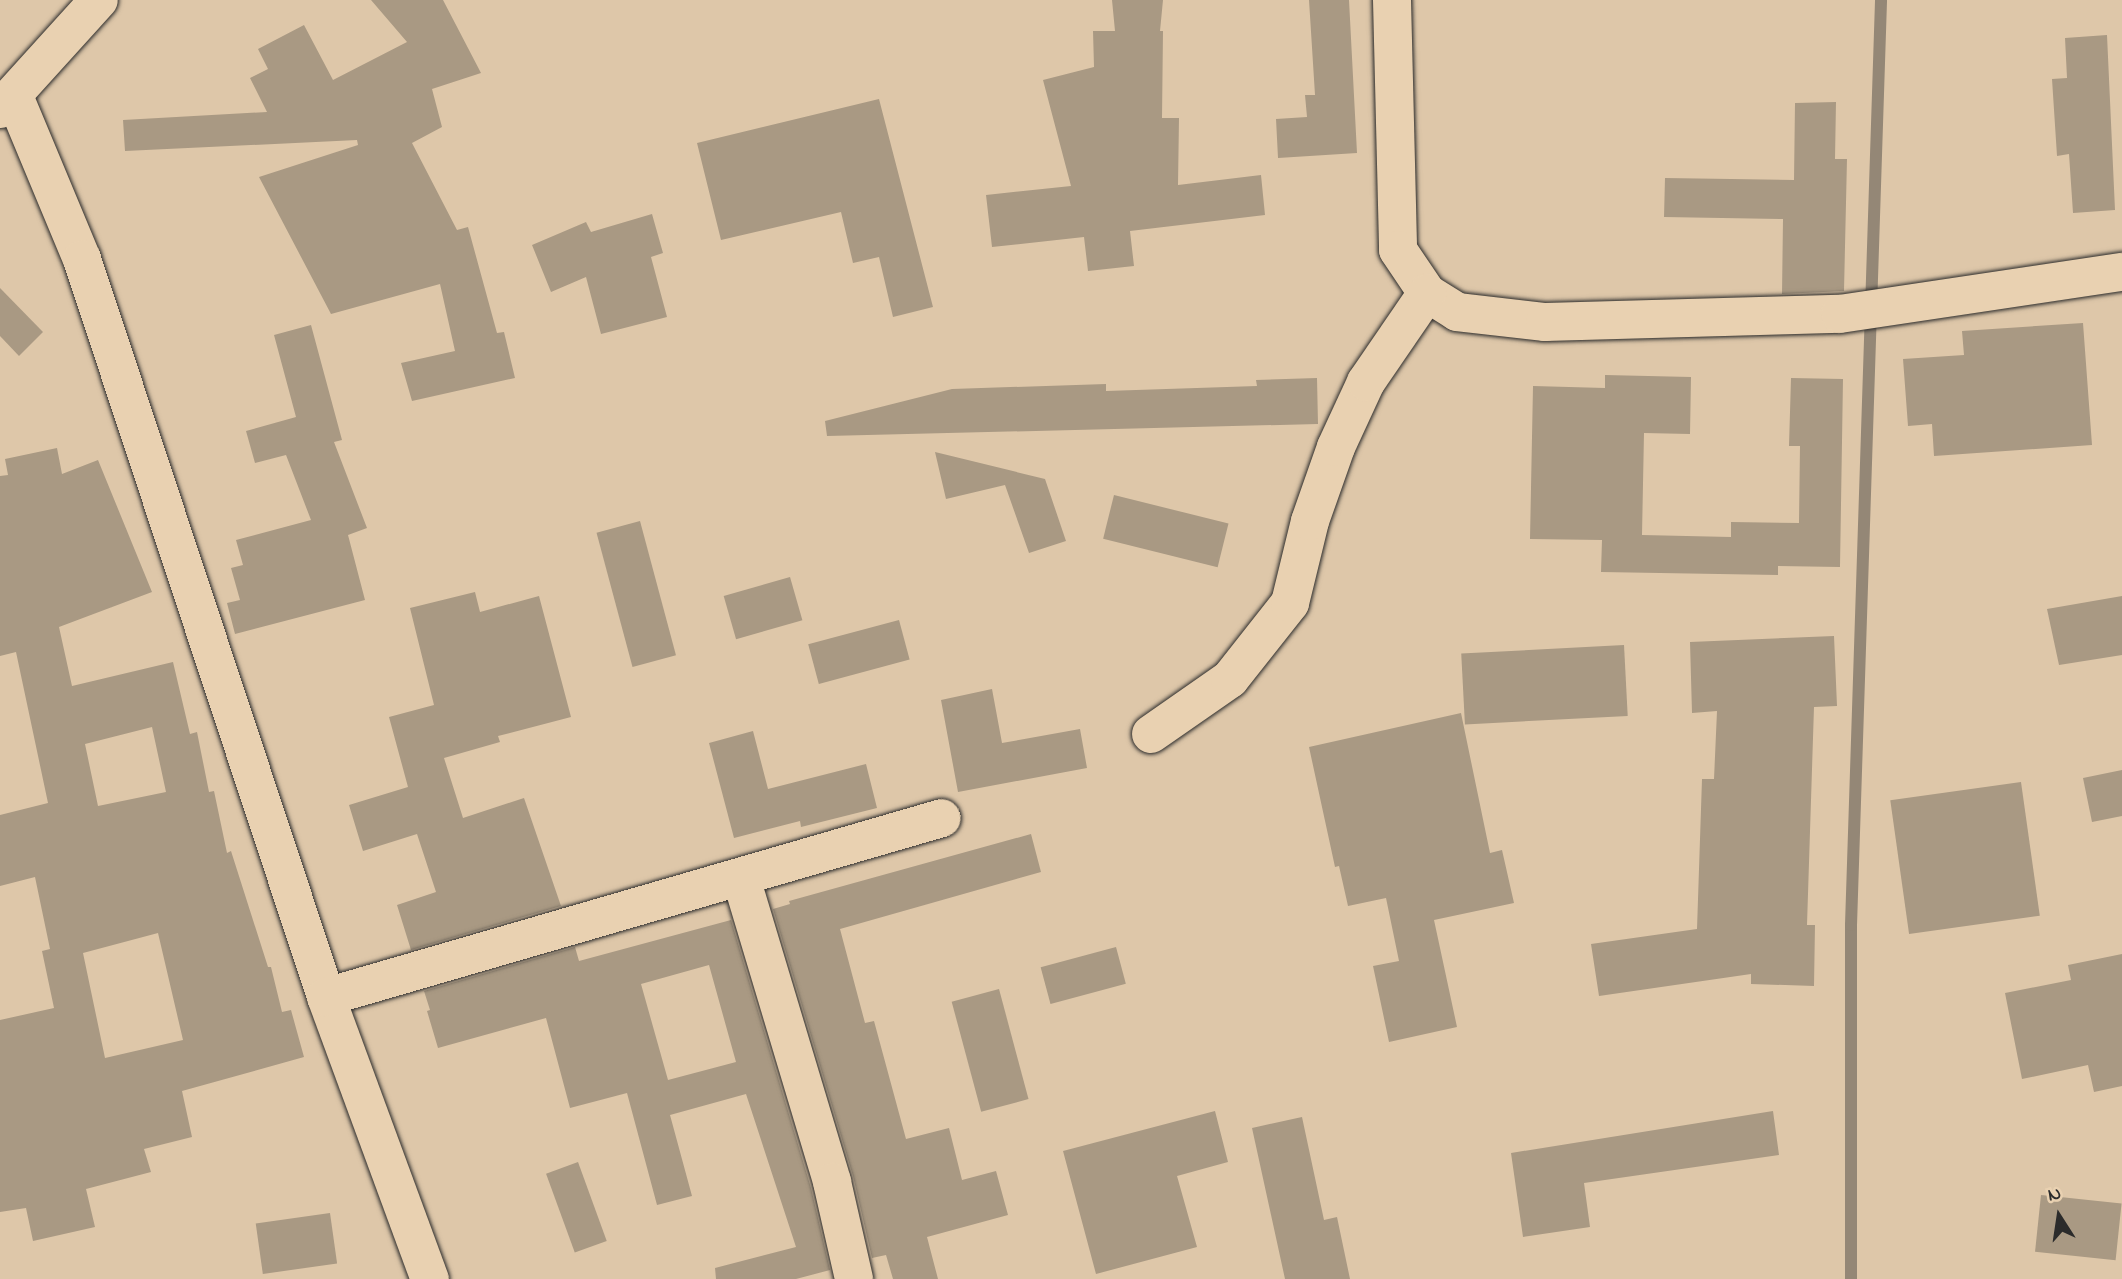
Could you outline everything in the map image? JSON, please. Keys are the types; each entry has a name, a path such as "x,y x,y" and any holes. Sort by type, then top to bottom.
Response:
{"street":[{"path":"99,0 7,102 82,259 326,998 429,1279"},
{"path":"1392,0 1398,250 1427,293 1457,312 1545,322 1840,314 2122,272"},
{"path":"1151,734 1230,679 1290,603 1310,521 1336,447 1366,382 1427,293"},
{"path":"326,998 942,818"},
{"path":"741,878 832,1182 854,1279"}],"building":[{"path":"371,0 443,0 481,73 432,89 442,127 412,143 457,230 468,227 497,333 504,332 515,378 412,401 401,363 455,351 440,284 331,314 259,177 358,145 357,140 125,151 123,120 267,112 250,78 268,69 258,49 304,25 333,80 407,42"},
{"path":"1112,0 1163,0 1160,31 1163,31 1162,118 1179,118 1178,185 1261,175 1265,215 1130,231 1134,266 1088,271 1084,237 992,247 986,195 1071,186 1043,80 1094,67 1093,31 1115,31"},
{"path":"1309,0 1349,0 1357,153 1278,158 1276,119 1307,117 1305,95 1315,95"},
{"path":"2107,35 2115,210 2073,213 2069,154 2057,156 2052,79 2067,78 2065,38"},
{"path":"879,99 933,307 893,317 879,257 853,263 841,212 721,240 697,143"},
{"path":"1836,102 1835,159 1847,159 1844,291 1782,294 1783,219 1664,217 1665,178 1794,180 1795,103"},
{"path":"652,214 663,253 651,257 667,317 601,334 586,277 551,292 532,245 586,222 591,232"},
{"path":"0,288 43,332 19,356 0,336"},
{"path":"2083,323 2092,445 1934,456 1932,424 1908,426 1903,359 1964,355 1962,331"},
{"path":"311,325 342,440 334,442 367,528 348,535 365,600 235,634 227,603 240,600 231,568 243,565 236,540 311,520 286,455 255,463 246,431 296,417 274,335"},
{"path":"1605,375 1691,377 1690,434 1644,433 1642,535 1731,537 1731,522 1799,523 1800,446 1789,446 1791,378 1843,379 1840,567 1778,566 1778,575 1601,572 1602,540 1530,539 1533,386 1605,388"},
{"path":"1317,378 1318,424 827,436 825,421 952,389 1106,384 1106,391 1257,386 1256,380"},
{"path":"57,448 62,474 98,460 152,592 59,627 72,686 173,662 190,734 197,732 209,792 214,791 227,853 231,851 268,967 271,967 282,1012 291,1010 304,1057 182,1091 192,1137 144,1149 151,1172 86,1189 95,1227 33,1241 26,1208 0,1212 0,1020 54,1008 42,951 50,949 35,877 0,886 0,815 48,803 16,652 0,656 0,476 8,475 5,459","holes":["152,727 166,792 98,806 85,744","158,933 183,1040 105,1058 83,953"]},
{"path":"935,452 1045,479 1066,541 1029,553 1005,485 946,499"},
{"path":"1114,495 1228,524 1218,567 1103,539"},
{"path":"640,521 676,655 633,667 597,533"},
{"path":"790,577 802,620 736,639 724,596"},
{"path":"475,592 480,612 539,596 571,717 498,736 500,742 444,758 463,818 524,798 561,906 411,950 397,905 436,892 417,834 363,851 349,805 408,787 389,717 434,705 410,608"},
{"path":"2122,596 2122,655 2059,665 2047,609"},
{"path":"899,620 910,660 819,684 808,644"},
{"path":"1834,636 1837,706 1814,707 1807,925 1815,925 1814,986 1751,984 1751,974 1599,996 1591,944 1697,929 1702,779 1714,779 1717,711 1692,713 1690,642"},
{"path":"1624,645 1628,716 1465,724 1461,654"},
{"path":"992,689 1002,743 1080,729 1087,768 958,792 941,700"},
{"path":"1461,713 1490,853 1502,850 1514,903 1434,920 1457,1027 1389,1042 1373,966 1399,961 1386,898 1348,906 1339,866 1335,867 1309,747"},
{"path":"753,731 768,789 866,764 877,808 801,827 800,821 734,838 709,743"},
{"path":"2122,770 2122,816 2092,822 2083,778"},
{"path":"2021,782 2040,916 1909,934 1890,800"},
{"path":"1031,834 1041,872 840,929 865,1023 874,1021 906,1139 949,1128 962,1180 996,1171 1008,1215 927,1237 938,1279 893,1279 886,1255 872,1258 853,1176 773,909 790,904 789,901"},
{"path":"731,920 811,1188 830,1270 796,1279 716,1279 715,1268 796,1247 746,1094 670,1115 692,1196 657,1205 627,1093 570,1108 546,1018 438,1048 424,991 575,947 579,961","holes":["709,965 736,1062 668,1080 641,984"]},
{"path":"1116,947 1126,984 1050,1004 1041,967"},
{"path":"2122,954 2122,1086 2094,1092 2088,1065 2022,1079 2005,993 2071,980 2068,965"},
{"path":"999,989 1029,1099 981,1112 952,1002"},
{"path":"1215,1111 1228,1162 1177,1176 1197,1247 1096,1274 1063,1151"},
{"path":"1773,1111 1779,1155 1584,1183 1590,1227 1523,1237 1511,1153"},
{"path":"1302,1117 1324,1220 1337,1217 1350,1279 1285,1279 1252,1128"},
{"path":"578,1162 607,1241 575,1253 546,1174"},
{"path":"2041,1195 2122,1203 2116,1260 2035,1252"},
{"path":"330,1213 337,1264 263,1274 256,1223"}],"waterway":[{"path":"1851,1279 1851,925 1881,0"}]}
